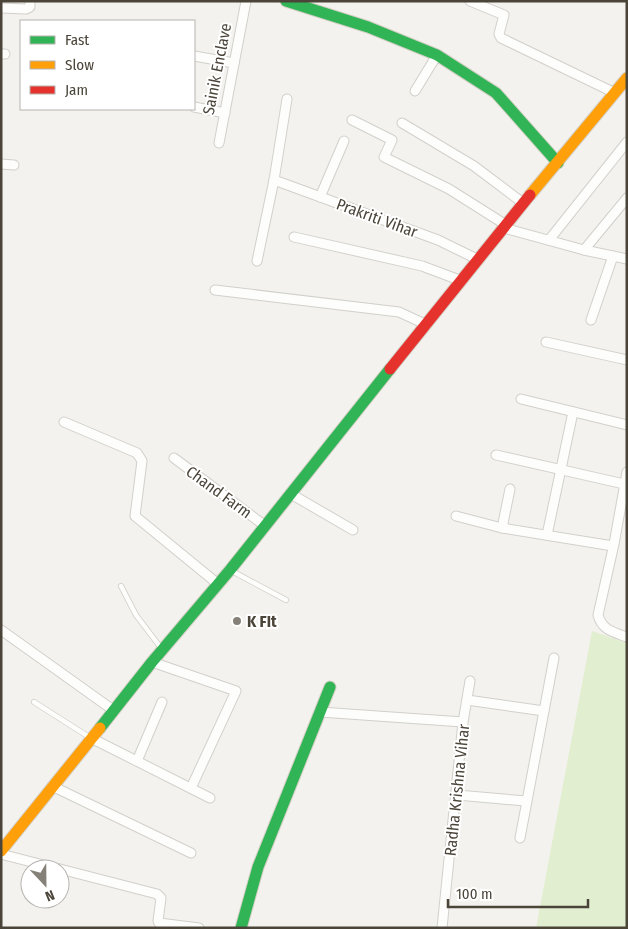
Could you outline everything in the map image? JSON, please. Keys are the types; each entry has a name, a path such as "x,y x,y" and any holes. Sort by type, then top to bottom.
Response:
{"street":[{"path":"1,8 26,10 30,7 30,1"},
{"name":"Sainik Enclave","path":"219,144 246,1"},
{"path":"286,1 368,27 437,55 496,93 558,163"},
{"path":"476,2 504,14 499,34 501,38 615,93"},
{"path":"414,91 437,55"},
{"path":"195,56 234,63"},
{"path":"1,850 162,649 230,570 264,525 427,325 523,203 627,78"},
{"path":"258,261 274,180 287,98"},
{"path":"195,107 225,113"},
{"path":"352,120 392,140 384,157 450,189 505,227 584,250 627,260"},
{"path":"402,123 474,166 523,203"},
{"path":"320,197 344,141"},
{"path":"549,240 627,142"},
{"path":"1,164 14,165"},
{"name":"Prakriti Vihar","path":"274,180 438,240 479,260"},
{"path":"584,250 627,198"},
{"path":"294,237 422,266 462,280"},
{"path":"591,320 613,256"},
{"path":"215,290 399,312 427,325"},
{"path":"546,342 627,360"},
{"path":"521,399 627,425"},
{"path":"546,535 574,412"},
{"path":"64,422 138,453 142,461 135,516 218,584"},
{"path":"496,455 624,484"},
{"name":"Chand Farm","path":"174,458 264,525"},
{"path":"627,472 598,615 601,624 612,632 627,637"},
{"path":"502,528 510,489"},
{"path":"290,494 353,530"},
{"path":"456,516 502,528 613,546"},
{"path":"1,630 114,710"},
{"path":"520,838 554,658"},
{"path":"152,662 236,691 191,788"},
{"name":"Radha Krishna Vihar","path":"442,928 463,722 470,681"},
{"path":"241,928 258,868 330,687"},
{"path":"467,700 544,711"},
{"path":"137,761 162,702"},
{"path":"320,712 463,722"},
{"path":"91,738 210,798"},
{"path":"52,786 191,853"},
{"path":"456,795 526,801"},
{"path":"1,854 20,859"},
{"path":"70,872 157,894 161,898 159,923 199,928"}],"lane":[{"path":"230,570 286,600"},
{"path":"121,586 136,615 162,649"},
{"path":"34,702 91,738"}],"green space":[{"path":"592,631 627,643 627,928 536,928"}],"traffic: fast":[{"path":"286,1 368,27 437,55 496,93 558,163"},
{"path":"100,728 152,662 230,570 390,369"},
{"path":"241,928 258,867 330,687"}],"traffic: slow":[{"path":"530,195 627,78"},
{"path":"1,851 100,728"}],"traffic: jam":[{"path":"390,369 530,195"}],"place":[{"name":"K FIt","path":"237,621"}]}
